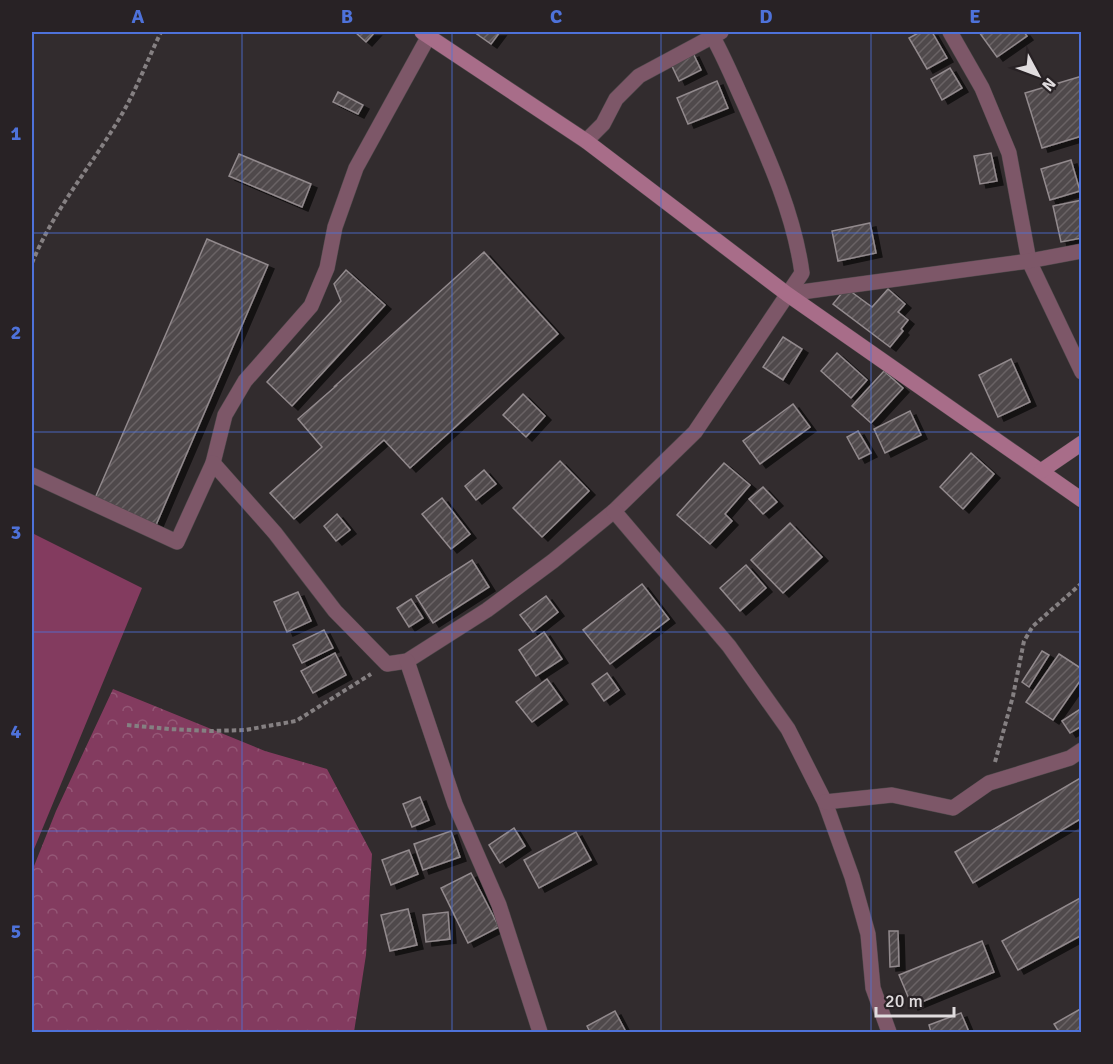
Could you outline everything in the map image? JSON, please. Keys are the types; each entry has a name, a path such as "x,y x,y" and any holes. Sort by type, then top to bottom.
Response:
{"street":[{"path":"950,32 982,88 1009,153 1029,261 1082,372"},
{"path":"32,475 177,543 213,463 225,415 245,381 311,306 327,268 335,227 356,168 427,33 586,141 787,294 1082,500"},
{"path":"213,463 275,533 334,611 387,664 407,661 487,610 553,561 614,511 695,432 802,273 790,220 777,183 714,33 639,76 616,99 603,124 586,141"},
{"path":"787,294 1029,261 1082,250"},
{"path":"1041,471 1082,443"},
{"path":"614,511 729,646 788,729 825,802 852,877 868,934 873,988 889,1032"},
{"path":"407,661 455,804 499,905 540,1032"},
{"path":"825,802 892,795 953,808 989,783 1070,758 1082,750"}],"path":[{"path":"32,263 52,223 121,115 161,32"},
{"path":"989,783 1013,696 1024,641 1033,626 1082,583"},
{"path":"127,725 210,731 245,730 296,721 387,664"}],"green space":[{"path":"32,533 142,588 32,854"},
{"path":"113,689 265,751 327,769 372,854 366,955 354,1032 32,1032 32,871 56,811"}],"building":[{"path":"355,32 375,32 366,42"},
{"path":"474,32 500,32 491,44"},
{"path":"920,32 932,32 947,58 927,69 909,38"},
{"path":"979,32 1024,32 1027,36 997,57"},
{"path":"693,53 701,70 679,81 671,64"},
{"path":"950,68 962,88 942,100 931,79"},
{"path":"1082,76 1082,136 1042,148 1025,93"},
{"path":"717,81 728,108 688,124 677,98"},
{"path":"338,92 363,105 358,114 333,102"},
{"path":"991,153 997,181 980,184 974,156"},
{"path":"239,154 311,184 302,207 229,176"},
{"path":"1071,160 1080,191 1050,200 1041,169"},
{"path":"1082,200 1082,238 1061,242 1053,206"},
{"path":"870,223 876,253 838,261 832,231"},
{"path":"207,239 268,265 156,525 95,498"},
{"path":"484,252 558,334 410,468 384,440 294,519 270,493 322,447 298,419"},
{"path":"346,270 385,305 292,406 267,382 341,301 334,284"},
{"path":"846,288 872,307 888,289 905,304 898,312 908,320 901,329 903,331 890,347 833,304"},
{"path":"783,337 802,349 783,380 763,367"},
{"path":"837,353 867,380 851,398 821,371"},
{"path":"1011,359 1030,402 998,417 979,375"},
{"path":"884,371 903,388 871,423 852,406"},
{"path":"523,394 545,416 526,437 503,415"},
{"path":"793,404 810,427 760,464 743,441"},
{"path":"910,411 921,435 885,453 874,429"},
{"path":"858,431 871,453 859,459 847,437"},
{"path":"971,453 994,474 963,509 940,487"},
{"path":"560,461 589,491 542,537 513,508"},
{"path":"724,463 750,485 725,514 732,521 710,544 677,515"},
{"path":"484,470 496,484 476,500 465,486"},
{"path":"763,487 777,502 763,514 749,499"},
{"path":"442,498 470,534 451,549 422,514"},
{"path":"337,514 350,530 336,541 324,526"},
{"path":"790,523 822,557 783,593 751,560"},
{"path":"472,560 489,587 433,623 416,596"},
{"path":"746,565 766,588 740,611 720,588"},
{"path":"642,584 669,619 610,664 583,630"},
{"path":"298,592 311,621 287,632 274,602"},
{"path":"546,596 558,612 533,632 520,615"},
{"path":"411,599 423,618 409,627 397,608"},
{"path":"324,630 333,648 302,663 293,645"},
{"path":"544,632 562,659 536,676 519,650"},
{"path":"1042,651 1049,655 1029,687 1022,682"},
{"path":"335,653 346,675 313,693 301,671"},
{"path":"1059,654 1082,669 1082,678 1053,720 1026,702"},
{"path":"607,673 619,690 604,701 592,684"},
{"path":"547,679 562,700 532,722 516,702"},
{"path":"1082,708 1082,726 1070,733 1062,721"},
{"path":"1082,777 1082,818 973,883 955,852"},
{"path":"420,797 429,820 412,827 403,804"},
{"path":"514,828 525,846 500,863 489,845"},
{"path":"451,831 460,857 423,870 414,844"},
{"path":"576,832 591,860 539,888 524,860"},
{"path":"409,850 418,874 391,885 382,860"},
{"path":"471,873 499,927 468,943 441,888"},
{"path":"1082,897 1082,935 1018,970 1002,941"},
{"path":"408,909 417,945 390,951 381,915"},
{"path":"448,912 450,939 426,942 423,915"},
{"path":"889,931 898,931 899,966 890,967"},
{"path":"982,941 994,972 912,1006 899,975"},
{"path":"1082,1008 1082,1032 1059,1032 1054,1024"},
{"path":"615,1011 626,1032 590,1032 587,1026"},
{"path":"961,1013 969,1032 931,1032 929,1025"}]}
